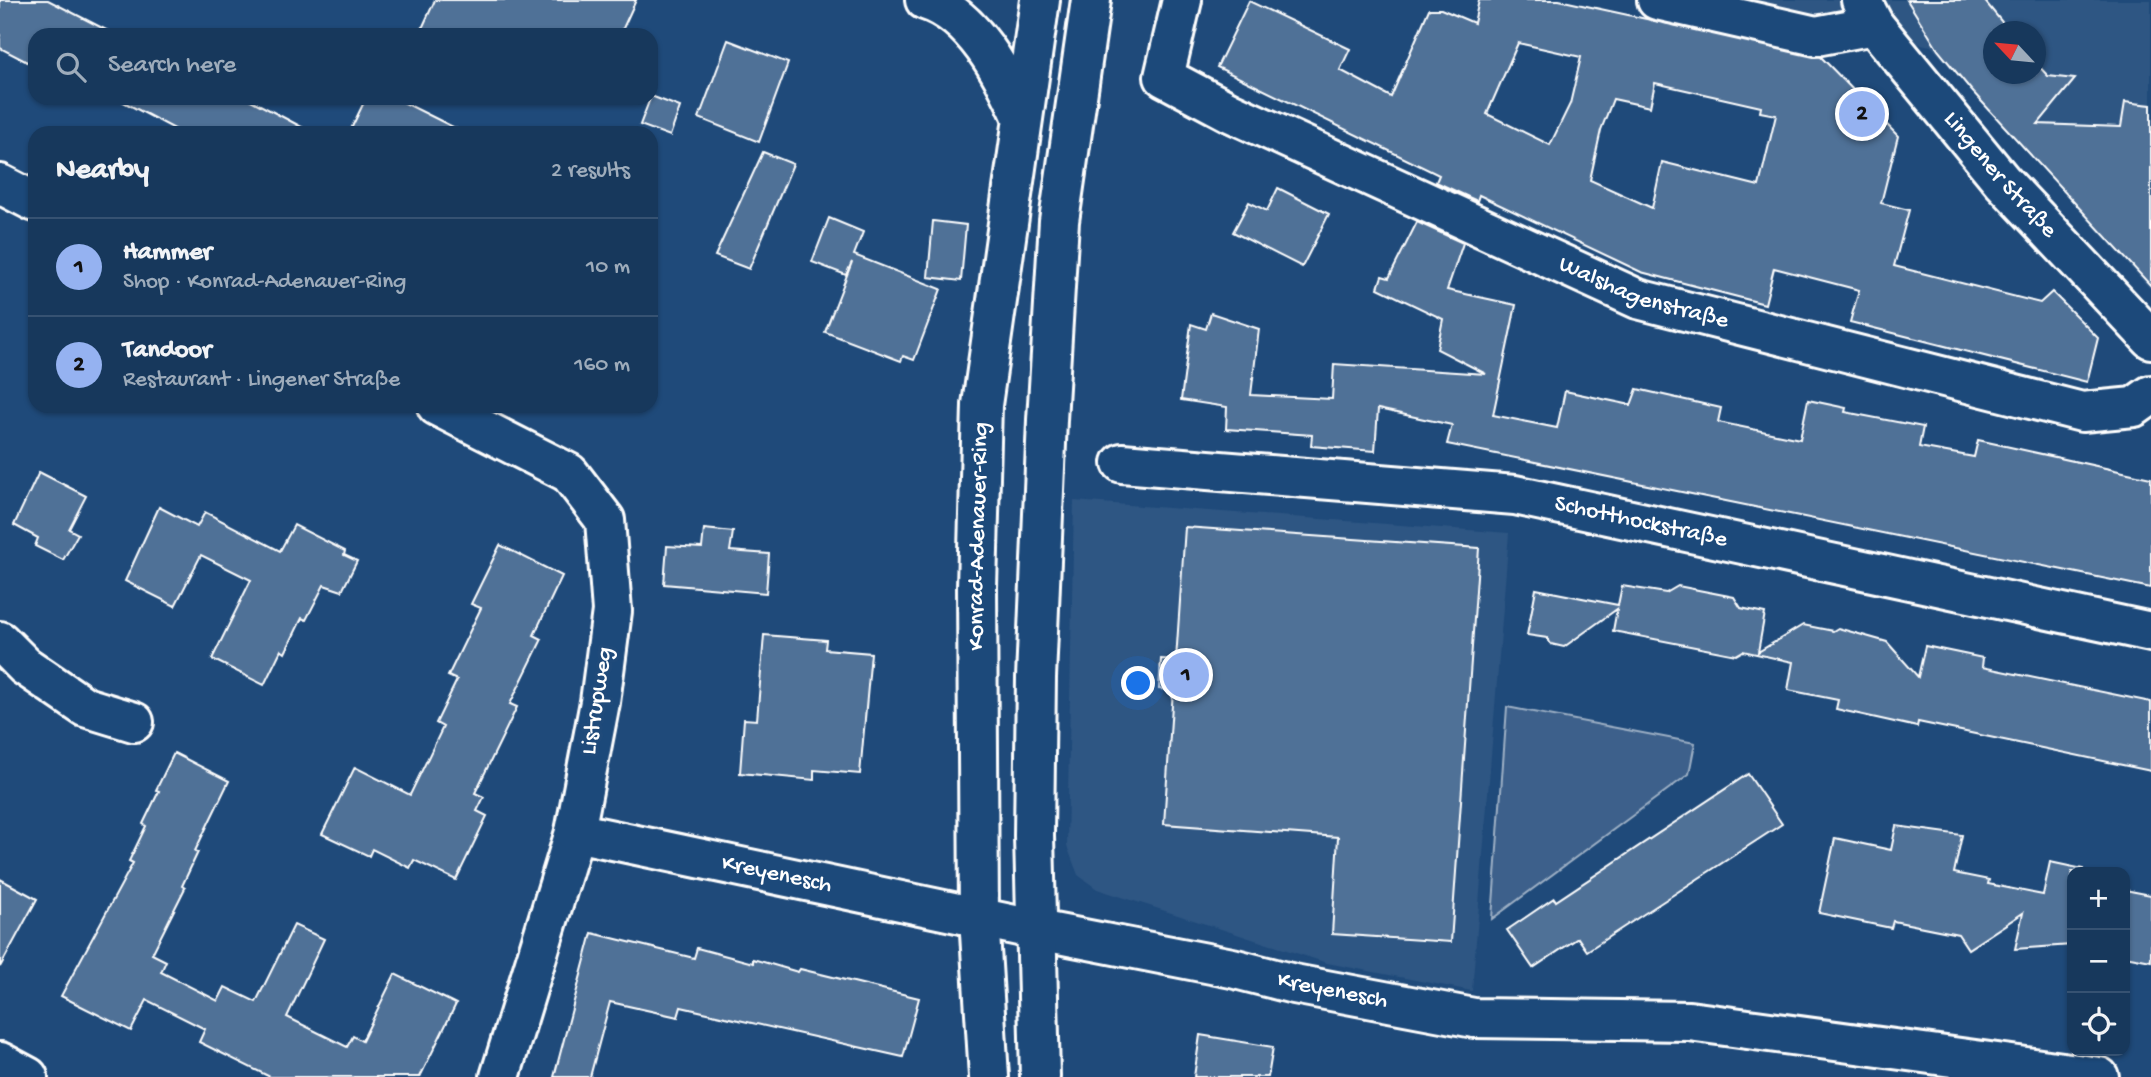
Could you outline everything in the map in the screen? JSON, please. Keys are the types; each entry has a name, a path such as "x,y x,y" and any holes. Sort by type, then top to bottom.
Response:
{"street":[{"name":"Konrad-Adenauer-Ring","path":"989,1077 979,917 977,587 982,405 1040,0"},
{"path":"1040,1077 1034,836 1035,678 1047,420 1059,221 1091,0"},
{"name":"Walshagenstraße","path":"1182,0 1164,77 1230,112 1638,299 2082,412 2134,407 2151,395"},
{"path":"1657,0 1816,36 1868,12"},
{"path":"933,1 970,30 991,57 1006,80 1022,116"},
{"name":"Lingener Straße","path":"1868,12 2002,181 2151,339"},
{"path":"0,184 28,198"},
{"name":"Listrupweg","path":"451,413 569,473 605,520 612,611 600,702 575,832 500,1077"},
{"name":"Schotthockstraße","path":"1122,463 1515,495 2151,632"},
{"path":"0,641 25,666 85,707 134,722"},
{"name":"Kreyenesch","path":"575,832 1038,930 1474,1018 1689,1021 1922,1064 2099,1077"},
{"path":"0,1062 28,1077"}],"shaded area":[{"path":"1696,0 2151,0 2151,290 1931,46"},
{"path":"1074,501 1509,533 1472,991 1327,963 1097,889 1078,875 1067,846"},
{"path":"1507,707 1695,743 1689,774 1492,919"}],"building":[{"path":"0,0 48,0 102,28 28,28 28,62 0,48"},
{"path":"435,0 636,0 623,28 422,28"},
{"path":"1479,0 1559,0 1821,57 1898,136 1881,203 1909,210 1894,266 2040,303 2052,292 2098,338 2087,382 1850,322 1859,290 1774,268 1765,304 1641,272 1479,195 1477,201 1436,182 1439,175 1217,67 1249,1 1350,49 1340,70 1391,97 1429,9 1441,9 1474,23","holes":["1518,43 1581,57 1570,104 1550,145 1487,114","1655,83 1761,107 1760,112 1776,115 1759,186 1662,162 1652,208 1590,180 1601,130 1613,99 1650,107"]},
{"path":"1907,0 1984,0 2001,21 1983,21 1983,84 2046,84 2046,74 2075,79 2038,124 2121,127 2125,102 2151,105 2151,286 1971,90 1938,50"},
{"path":"728,40 788,63 759,142 699,118"},
{"path":"658,99 680,107 670,136 658,132 658,126 640,125 648,105 658,105"},
{"path":"129,105 260,105 300,126 169,126"},
{"path":"363,105 409,105 451,126 352,126"},
{"path":"763,152 793,164 749,269 715,256"},
{"path":"1278,188 1329,214 1302,267 1233,232 1249,202 1267,211"},
{"path":"829,218 863,232 854,255 941,289 914,360 903,356 901,361 825,332 852,262 846,275 812,262"},
{"path":"933,221 966,225 961,281 928,277"},
{"path":"1417,222 1463,243 1447,290 1516,305 1493,415 1557,428 1565,391 1631,405 1637,389 1721,408 1718,422 1800,439 1808,400 1846,408 1845,412 1923,427 1919,447 1974,457 1978,440 2151,478 2151,588 1447,444 1452,425 1378,409 1375,451 1311,446 1312,435 1226,429 1227,407 1181,400 1191,324 1206,329 1211,313 1259,329 1251,395 1332,399 1334,364 1486,374 1437,349 1443,319 1378,288 1382,276 1389,278"},
{"path":"39,472 86,496 69,529 78,534 63,560 35,546 38,538 14,525"},
{"path":"159,507 197,527 205,512 280,551 294,525 345,551 344,555 357,561 342,591 324,585 306,620 302,618 285,653 281,650 264,685 212,659 251,580 201,555 175,606 125,581"},
{"path":"1185,527 1479,548 1451,942 1332,934 1338,837 1164,824 1173,690 1159,689 1161,659 1176,660"},
{"path":"704,529 733,532 730,551 769,554 766,593 664,584 667,546 702,548"},
{"path":"500,545 562,576 534,635 542,639 510,704 517,707 475,793 484,797 477,811 487,816 456,880 414,860 410,868 372,849 369,856 322,834 355,767 410,795 443,727 436,723 457,680 448,676 481,608 471,604"},
{"path":"1622,586 1666,593 1678,586 1734,597 1741,608 1765,613 1758,652 1803,625 1833,631 1838,628 1887,642 1918,677 1925,646 1983,658 1982,667 2151,702 2151,771 1918,722 1917,727 1836,709 1838,700 1788,690 1793,662 1743,651 1736,655 1613,631 1617,609 1564,647 1551,644 1547,638 1527,635 1536,589 1618,605"},
{"path":"764,635 826,640 825,649 871,653 860,774 814,770 814,780 740,773 744,719 757,720"},
{"path":"174,753 229,781 195,851 198,852 182,886 185,888 152,954 166,961 161,972 218,1001 225,987 256,1002 294,925 324,939 287,1017 347,1047 353,1036 362,1041 395,974 456,1004 420,1077 270,1077 199,1042 205,1029 147,1000 131,1031 61,996 133,863 129,861 146,826 143,824 159,791 156,790"},
{"path":"1748,774 1782,824 1587,951 1578,938 1533,968 1507,930 1554,898 1556,901"},
{"path":"1896,826 1962,835 1954,873 1989,880 1988,884 2043,895 2050,862 2074,867 2067,867 2067,945 2015,949 2023,913 1968,949 1958,934 1893,921 1891,928 1819,913 1835,838 1891,850"},
{"path":"0,879 37,899 0,967"},
{"path":"2130,891 2151,895 2151,961 2130,957"},
{"path":"592,933 694,958 697,948 753,963 753,959 798,972 800,969 919,998 903,1057 681,1007 678,1017 610,1002 590,1077 554,1077"},
{"path":"1200,1035 1273,1047 1268,1077 1194,1077"}],"place":[{"name":"Tandoor","path":"1862,114"},
{"name":"Hammer","path":"1186,675"}]}
